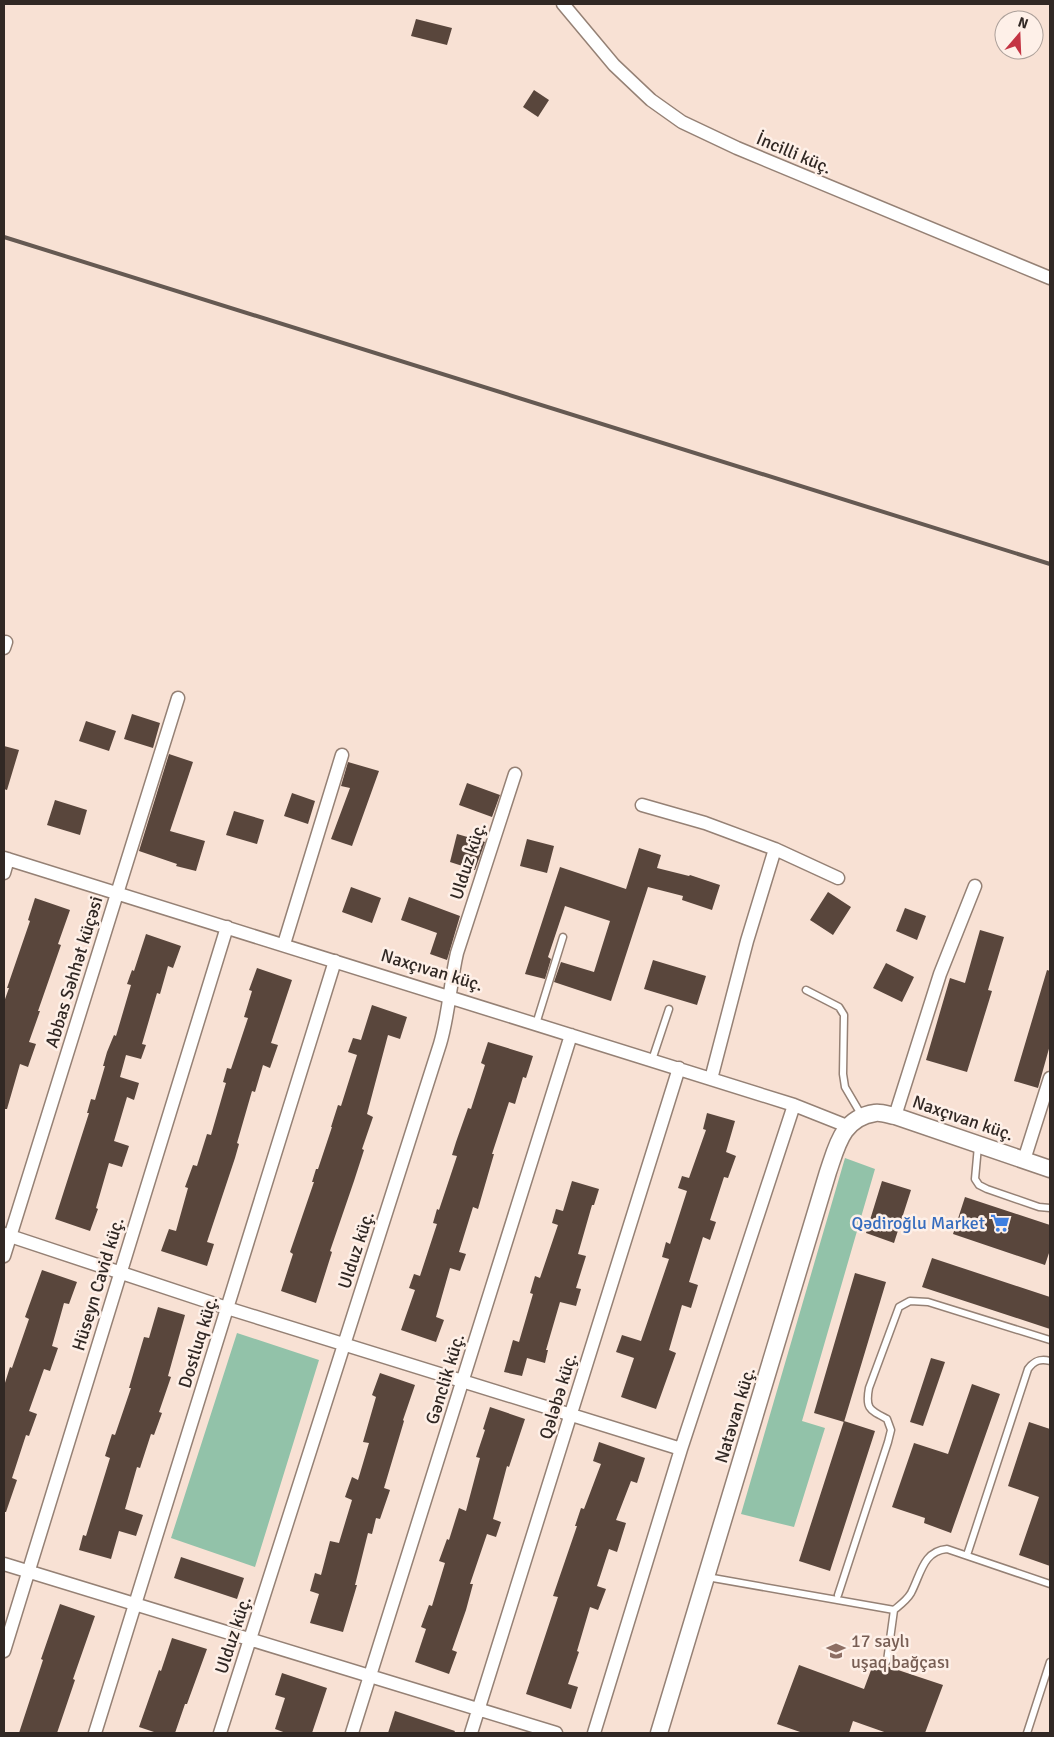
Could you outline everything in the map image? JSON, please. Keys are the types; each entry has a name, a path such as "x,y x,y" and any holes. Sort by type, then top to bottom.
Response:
{"street":[{"name":"İncilli küç.","path":"563,4 614,65 651,100 682,122 746,152 1050,278"},
{"name":"Abbas Səhhət küçəsi","path":"4,1256 7,1235 178,698"},
{"path":"284,944 342,755"},
{"name":"Ulduz küç.","path":"220,1733 440,1044 446,1024 457,953 515,774"},
{"path":"642,805 705,823 775,849 838,878"},
{"path":"711,1079 747,941 775,849"},
{"name":"Naxçıvan küç.","path":"6,859 678,1068 794,1105 847,1126"},
{"path":"4,873 6,859"},
{"path":"895,1116 940,974 975,886"},
{"name":"Hüseyn Cavid küç.","path":"4,1651 226,927"},
{"name":"Dostluq küç.","path":"95,1733 335,961"},
{"name":"Gənclik küç.","path":"352,1733 571,1035"},
{"name":"Qələbə küç.","path":"471,1733 678,1068"},
{"path":"1024,1160 1050,1078"},
{"path":"594,1733 682,1449 794,1105"},
{"name":"Naxçıvan küç.","path":"863,1118 876,1113 895,1116 1050,1168"},
{"path":"847,1126 863,1118"},
{"name":"Natəvan küç.","path":"659,1733 828,1172 839,1139 847,1126"},
{"path":"7,1235 227,1308 682,1449"},
{"path":"4,1564 556,1733"}],"lane":[{"path":"536,1024 563,937"},
{"path":"806,990 839,1007 844,1015 843,1074 845,1086 863,1118"},
{"path":"652,1060 669,1009"},
{"path":"978,1144 975,1178 979,1185 987,1190 1050,1208"},
{"path":"838,1595 890,1436 891,1430 887,1419 870,1410 866,1401 899,1307 910,1301 928,1302 1050,1340"},
{"path":"966,1555 1028,1369 1039,1360 1050,1361"},
{"path":"887,1661 894,1610 910,1594 928,1557 933,1552 947,1549 1050,1584"},
{"path":"707,1577 894,1610"},
{"path":"1027,1733 1050,1662"}],"green space":[{"path":"845,1158 875,1169 802,1421 825,1428 794,1527 741,1514"},
{"path":"237,1333 319,1360 255,1567 171,1538"}],"building":[{"path":"416,19 452,28 447,45 411,36"},
{"path":"534,90 549,100 538,117 523,107"},
{"path":"132,714 160,723 153,748 124,739"},
{"path":"86,721 116,731 109,751 79,741"},
{"path":"4,746 19,750 7,790 4,789"},
{"path":"169,754 193,762 170,831 205,841 196,871 176,866 177,864 139,851"},
{"path":"348,762 379,771 352,846 331,839 350,788 341,786"},
{"path":"467,783 500,795 492,817 459,805"},
{"path":"292,793 315,801 308,824 284,816"},
{"path":"55,800 87,810 80,835 47,825"},
{"path":"234,811 264,820 257,844 226,835"},
{"path":"457,834 485,842 475,870 450,862"},
{"path":"527,839 554,846 547,873 520,866"},
{"path":"639,848 661,855 657,868 690,875 720,885 712,910 682,900 683,896 648,887 611,1001 554,982 561,962 594,972 610,921 565,906 548,957 551,959 545,979 525,974 560,867 626,889"},
{"path":"351,887 381,898 372,923 342,912"},
{"path":"828,892 851,907 833,935 810,920"},
{"path":"409,897 460,916 447,960 430,954 437,933 401,920"},
{"path":"35,898 70,910 58,944 61,945 29,1042 36,1044 28,1067 20,1064 7,1109 4,1109 4,1002 30,921 28,920"},
{"path":"905,908 926,916 917,940 896,931"},
{"path":"980,930 1004,937 988,990 992,991 967,1072 926,1060 950,978 965,983"},
{"path":"146,934 181,946 173,968 168,966 160,994 157,993 142,1044 146,1045 141,1059 126,1055 120,1077 139,1083 134,1100 127,1097 114,1141 129,1146 122,1167 109,1163 96,1208 98,1209 90,1231 55,1219 89,1113 87,1113 91,1099 95,1100 107,1052 114,1035 116,1036 131,985 127,984 132,970 134,971"},
{"path":"653,960 706,976 697,1005 644,989"},
{"path":"886,963 914,977 902,1002 873,988"},
{"path":"257,968 292,980 271,1043 278,1045 270,1068 263,1065 255,1092 252,1091 237,1143 239,1144 235,1158 207,1242 214,1244 207,1266 161,1251 169,1229 176,1231 188,1188 185,1187 193,1165 197,1166 207,1134 211,1135 226,1083 223,1082 227,1068 231,1069 248,1018 244,1017 252,991 249,990"},
{"path":"1047,970 1050,971 1050,1045 1038,1088 1014,1081"},
{"path":"372,1005 407,1017 400,1039 388,1035 367,1114 373,1117 362,1149 364,1150 330,1251 332,1252 316,1303 281,1291 293,1254 290,1252 314,1182 312,1182 316,1169 318,1169 338,1105 341,1106 357,1055 348,1052 353,1038 361,1040"},
{"path":"488,1042 533,1056 526,1078 523,1077 515,1104 509,1102 492,1154 494,1154 478,1209 473,1207 459,1252 466,1254 460,1271 450,1268 436,1317 444,1320 436,1342 401,1330 415,1290 409,1288 414,1274 420,1276 437,1224 433,1223 437,1209 439,1210 457,1156 452,1155 468,1108 471,1109 485,1065 481,1063"},
{"path":"707,1113 735,1121 726,1152 736,1156 728,1178 724,1177 710,1220 716,1222 710,1240 703,1237 689,1282 698,1285 691,1308 682,1305 669,1350 676,1353 656,1409 621,1397 634,1358 616,1352 622,1335 641,1341 669,1259 662,1257 666,1242 670,1244 687,1191 678,1188 682,1176 689,1178 706,1130 703,1129"},
{"path":"572,1181 599,1189 594,1205 592,1205 578,1254 586,1256 576,1288 581,1289 576,1306 560,1302 546,1350 548,1350 545,1363 527,1358 522,1376 504,1372 513,1340 519,1342 533,1294 530,1293 535,1276 540,1278 558,1225 552,1223 556,1209 563,1211"},
{"path":"882,1181 911,1190 894,1243 866,1233"},
{"path":"965,1197 1050,1225 1050,1250 1045,1265 953,1234"},
{"path":"932,1258 1050,1297 1050,1329 922,1287"},
{"path":"42,1270 77,1282 69,1304 64,1303 52,1346 58,1348 50,1371 44,1369 29,1411 37,1414 29,1436 26,1435 12,1478 17,1480 6,1512 4,1512 4,1386 29,1319 25,1317"},
{"path":"855,1273 886,1282 844,1422 814,1413"},
{"path":"158,1307 185,1315 168,1376 171,1377 159,1412 162,1413 154,1435 151,1434 140,1468 137,1467 125,1509 143,1515 136,1536 119,1531 111,1559 79,1550 83,1535 86,1536 110,1458 105,1456 112,1434 115,1435 131,1388 129,1388 144,1337 149,1338"},
{"path":"931,1358 945,1362 923,1426 910,1422"},
{"path":"380,1373 415,1385 384,1488 390,1490 380,1519 376,1518 372,1534 368,1533 355,1585 357,1585 343,1632 310,1623 319,1594 310,1591 315,1573 321,1575 330,1541 339,1543 352,1500 345,1497 352,1477 358,1480 369,1443 363,1442 376,1397 372,1395"},
{"path":"972,1384 1000,1394 951,1533 924,1523 925,1518 892,1507 914,1443 948,1454"},
{"path":"490,1407 525,1419 509,1467 507,1466 493,1519 501,1522 496,1537 487,1534 470,1584 473,1584 466,1610 452,1650 457,1652 449,1674 415,1662 426,1629 421,1627 429,1605 432,1606 445,1563 439,1561 447,1539 449,1540 459,1508 466,1511 480,1458 476,1457"},
{"path":"844,1421 875,1431 830,1571 799,1561"},
{"path":"1029,1422 1050,1429 1050,1566 1019,1555 1039,1497 1008,1486"},
{"path":"599,1442 645,1458 637,1483 631,1481 616,1520 626,1523 617,1552 609,1549 597,1586 606,1589 598,1610 590,1607 577,1651 579,1652 568,1684 578,1687 571,1709 526,1694 558,1597 553,1596 577,1526 575,1526 581,1508 584,1509 601,1464 593,1461"},
{"path":"181,1557 244,1578 237,1599 174,1578"},
{"path":"60,1604 95,1616 73,1679 75,1680 57,1733 19,1733 43,1660 41,1659"},
{"path":"172,1638 207,1649 175,1733 157,1733 139,1727"},
{"path":"874,1662 943,1685 925,1733 887,1733 853,1721 849,1733 803,1733 777,1724 799,1665 864,1689"},
{"path":"282,1673 327,1688 312,1733 286,1733 275,1729 285,1698 275,1695"},
{"path":"395,1711 455,1731 454,1733 388,1733"}],"railway":[{"path":"4,237 1050,564"}],"place":[{"name":"Qədiroğlu Market","path":"1000,1223"},
{"name":"17 saylı uşaq bağçası","path":"836,1651"}]}
